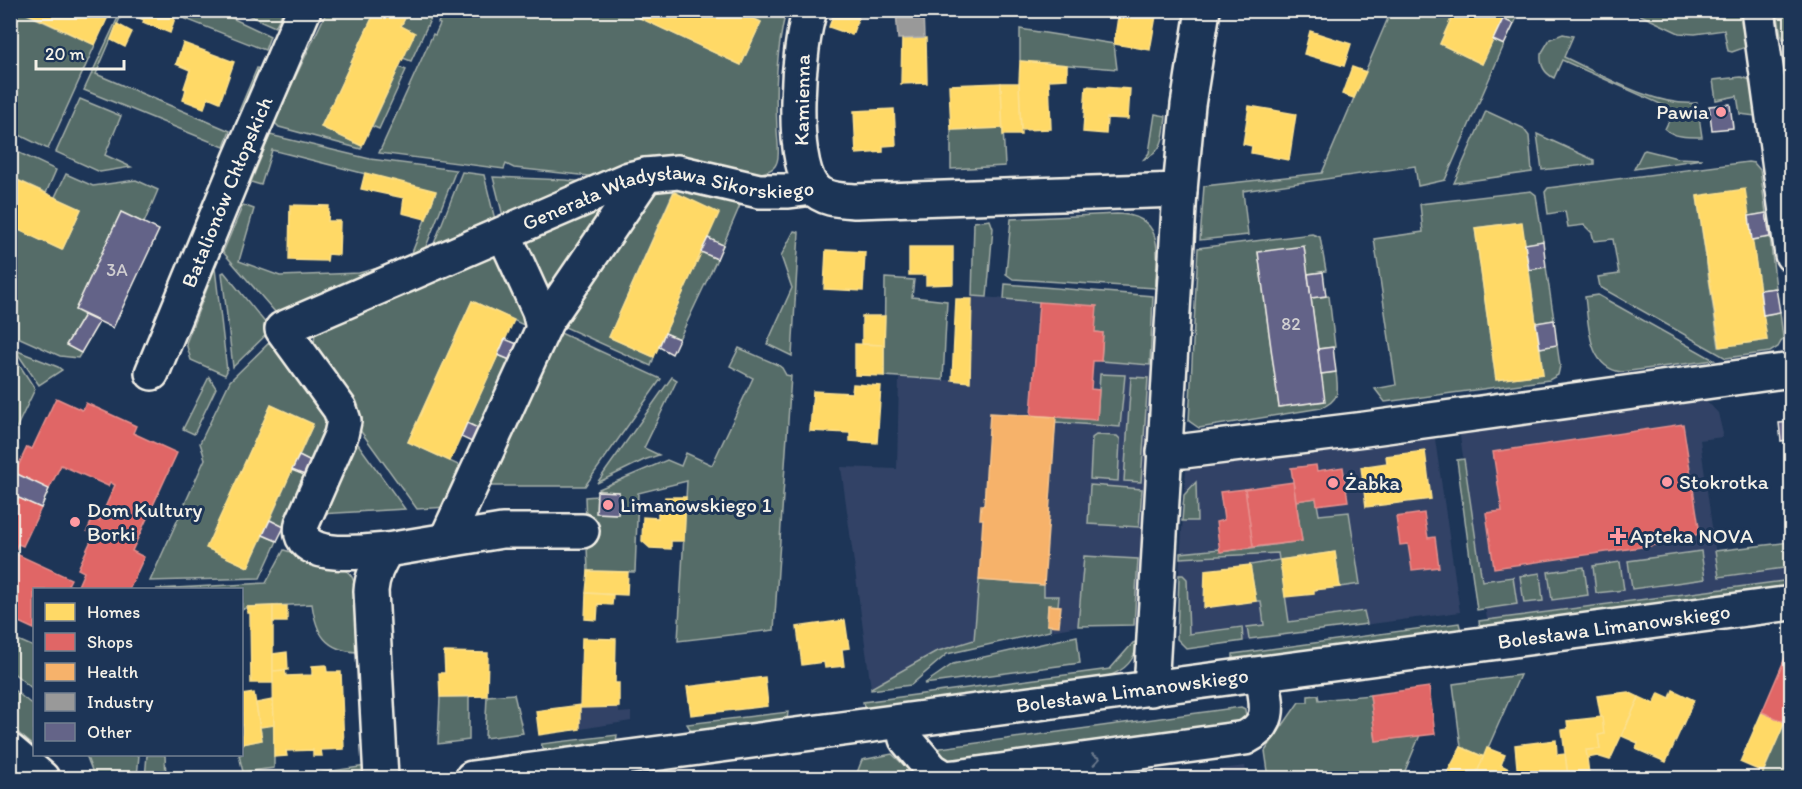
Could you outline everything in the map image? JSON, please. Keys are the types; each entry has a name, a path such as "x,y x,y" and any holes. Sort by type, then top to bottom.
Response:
{"street":[{"name":"Batalionów Chłopskich","path":"152,373 304,10"},
{"name":"Kamienna","path":"810,10 802,47 799,117 801,155 813,188"},
{"path":"1151,689 1180,190 1188,105 1203,10"},
{"path":"1758,10 1778,59 1791,255"},
{"name":"Generała Władysława Sikorskiego","path":"387,550 357,554 340,553 313,546 303,539 300,532 302,524 341,435 344,421 340,409 282,329 504,234 606,187 646,175 678,172 759,191 813,188 833,199 856,201 1180,190"},
{"path":"446,540 543,328 646,175"},
{"path":"504,234 538,311 543,328"},
{"path":"1164,452 1365,429 1791,370"},
{"path":"381,778 371,591 373,574 387,550 502,531 582,531"},
{"name":"Bolesława Limanowskiego","path":"472,778 1791,603"},
{"path":"902,722 906,739 932,770 945,778 956,777 1245,738 1259,729 1266,718 1262,674"},
{"path":"10,752 40,777"}],"shaded area":[{"path":"972,296 1039,302 1095,332 1103,333 1102,361 1158,366 1139,625 1078,626 1050,631 1050,626 1047,625 1048,605 1058,596 1043,596 979,581 974,640 935,652 871,688 841,467 897,469 899,378 970,381"},
{"path":"1701,397 1718,413 1723,434 1722,437 1700,440 1719,577 1791,567 1791,580 1487,619 1459,429"},
{"path":"1434,432 1460,612 1187,649 1177,639 1186,471 1193,466"},
{"path":"619,707 619,713 631,712 631,721 580,729 580,708"},
{"path":"1245,766 1247,778 1148,778 1175,775"}],"green space":[{"path":"283,10 275,27 239,11"},
{"path":"11,11 20,11 95,45 48,149 11,131"},
{"path":"123,11 96,74 230,131 224,147 84,90"},
{"path":"175,11 217,11 270,36 265,50 173,14"},
{"path":"327,11 365,11 374,14 321,127 362,146 361,149 279,127 274,122"},
{"path":"409,11 434,11 411,61 403,58 401,26"},
{"path":"444,11 628,11 741,65 761,22 735,11 786,11 777,70 777,163 769,171 744,175 609,178 514,168 506,164 504,169 379,153 433,34 435,35"},
{"path":"1391,11 1455,11 1440,44 1482,64 1493,40 1504,45 1445,180 1418,186 1415,166 1243,191 1248,235 1200,240 1204,186 1322,173"},
{"path":"1507,11 1520,11 1514,24 1503,19"},
{"path":"1632,11 1709,11 1719,15 1721,11 1741,11 1746,47 1732,52 1728,51 1724,30 1695,34 1679,33"},
{"path":"1777,11 1791,11 1791,37 1783,39"},
{"path":"1020,29 1114,44 1117,69 1020,61"},
{"path":"1563,34 1573,36 1564,57 1646,95 1681,103 1697,103 1702,137 1683,136 1669,132 1665,129 1674,110 1562,60 1554,78 1548,74 1543,68 1541,54 1550,39"},
{"path":"399,67 406,70 379,129 372,126"},
{"path":"257,68 265,72 247,113 239,111"},
{"path":"1741,77 1751,80 1755,116 1740,114 1737,96 1716,100 1713,80"},
{"path":"80,99 121,116 105,155 131,167 100,172 56,152"},
{"path":"1486,111 1523,128 1529,136 1532,172 1454,183"},
{"path":"1155,114 1166,116 1162,142 1156,152 1144,159 1149,153"},
{"path":"1003,128 1005,166 951,169 951,130"},
{"path":"1537,134 1594,160 1594,164 1542,170"},
{"path":"270,135 370,159 456,170 420,262 283,321 223,252 243,205 254,209 239,261 280,276 359,273 409,260 436,192 272,150 261,185 251,182"},
{"path":"11,149 56,170 46,193 11,177"},
{"path":"1645,150 1677,158 1702,159 1634,169"},
{"path":"1754,163 1760,170 1766,213 1749,216 1697,197 1719,347 1767,340 1763,315 1780,312 1783,338 1778,347 1770,352 1726,358 1600,287 1598,277 1619,274 1613,239 1594,241 1592,233 1584,225 1568,227 1565,211 1548,214 1545,192 1548,188"},
{"path":"462,172 484,175 497,228 428,259"},
{"path":"66,174 93,186 136,180 158,190 144,223 121,212 75,310 84,315 66,345 81,353 78,358 60,356 11,334 11,226 62,250 81,209 55,197"},
{"path":"493,177 565,180 596,183 505,224"},
{"path":"652,183 741,203 723,245 708,238 673,193 609,337 654,357 651,366 556,323"},
{"path":"623,189 548,299 528,247 529,237"},
{"path":"1531,191 1536,195 1543,241 1525,244 1521,222 1475,228 1496,380 1543,374 1540,348 1557,345 1560,366 1558,375 1549,380 1385,402 1375,389 1396,385 1374,239 1423,232 1420,204"},
{"path":"1117,214 1133,216 1144,221 1151,228 1157,249 1155,288 1013,279 1006,274 1011,219"},
{"path":"990,220 993,228 987,297 972,296 974,222"},
{"path":"794,231 799,232 792,356 767,344 792,288 781,256"},
{"path":"1312,234 1320,237 1326,271 1308,274 1258,253 1279,407 1324,401 1321,374 1336,372 1337,394 1335,398 1321,408 1199,428 1189,421 1198,248"},
{"path":"1770,237 1776,288 1760,290 1752,240"},
{"path":"489,250 497,255 528,327 472,301 408,442 465,468 447,507 417,509 357,426 314,347 315,329"},
{"path":"701,252 717,259 679,339 665,333"},
{"path":"1546,267 1554,320 1536,323 1529,270"},
{"path":"215,268 227,371 225,375 191,360 186,343"},
{"path":"224,272 271,330 233,367 222,273"},
{"path":"885,278 914,280 912,297 947,301 943,380 884,376"},
{"path":"1005,284 1153,296 1150,365 1101,361 1103,333 1095,332 1039,302 1004,299"},
{"path":"1598,295 1714,360 1622,372 1611,369 1596,354 1589,332 1585,297"},
{"path":"1329,296 1335,347 1318,349 1311,298"},
{"path":"554,330 661,379 585,486 483,486"},
{"path":"271,341 329,420 313,463 299,456 313,424 271,405 207,548 248,567 263,535 277,541 260,578 150,581 205,459 200,443 230,381"},
{"path":"739,348 778,365 786,375 791,376 774,630 678,641 687,481 638,493 635,572 588,571 585,497 597,496 597,513 618,514 619,492 597,491 599,489 667,460 681,466 686,453 712,465 753,378 730,366"},
{"path":"15,350 58,367 62,370 39,385"},
{"path":"11,352 35,389 11,439 10,385 13,380 11,379"},
{"path":"498,355 515,362 482,430 467,423"},
{"path":"1100,374 1125,375 1120,427 1055,422 1056,417 1097,420"},
{"path":"209,377 216,388 194,434 183,429"},
{"path":"672,377 677,380 644,448 659,455 597,483"},
{"path":"1131,377 1148,378 1141,482 1124,481"},
{"path":"1096,435 1117,436 1120,439 1118,481 1090,479 1092,438"},
{"path":"353,437 405,509 320,514"},
{"path":"1464,459 1482,581 1513,577 1517,604 1477,610 1457,460"},
{"path":"292,470 307,476 284,527 270,520"},
{"path":"1196,482 1197,521 1182,521 1184,495"},
{"path":"1090,485 1142,489 1139,527 1088,524"},
{"path":"1316,498 1319,515 1349,512 1360,584 1340,587 1335,552 1280,560 1289,622 1364,611 1367,624 1249,639 1247,627 1264,625 1261,601 1256,601 1250,565 1279,560 1278,553 1180,558 1180,553 1220,549 1221,552 1302,541 1296,501"},
{"path":"1791,542 1791,567 1719,577 1715,551"},
{"path":"284,550 345,570 351,575 355,584 358,652 337,648 324,638 316,624 312,604 247,607 243,609 243,588 174,588 266,583"},
{"path":"1701,551 1705,579 1632,589 1628,561"},
{"path":"1084,556 1138,559 1134,625 1078,626"},
{"path":"1620,562 1624,590 1596,593 1593,566"},
{"path":"1584,567 1588,595 1552,600 1548,572"},
{"path":"1540,573 1543,601 1524,603 1520,576"},
{"path":"1179,575 1187,579 1189,634 1242,627 1243,641 1187,649 1177,639"},
{"path":"979,580 1044,585 1044,596 1059,596 1058,606 1048,605 1047,625 1050,625 1050,631 947,654 911,685 871,690 935,652 974,640"},
{"path":"1791,580 1791,584 1783,587 1480,628 1479,621"},
{"path":"1459,623 1461,631 1233,661 1233,654"},
{"path":"1077,636 1080,663 924,684 953,664"},
{"path":"11,637 33,647 33,689 11,671"},
{"path":"1138,641 1135,654 1129,663 1120,671 1108,676 868,709 864,707 863,702 1110,669 1133,643"},
{"path":"1520,675 1484,757 1461,747 1453,684"},
{"path":"10,687 33,705 33,745 11,727"},
{"path":"514,694 523,733 485,738 487,696"},
{"path":"1318,695 1319,700 1370,695 1376,741 1420,735 1402,778 1269,778 1265,751 1299,702 1308,702 1308,696"},
{"path":"440,697 469,697 469,740 438,744"},
{"path":"1241,707 1245,709 1247,726 948,765 933,749"},
{"path":"1791,708 1791,778 1761,778"},
{"path":"788,712 787,720 692,732 687,724"},
{"path":"274,725 274,768 243,772 239,756 243,756 243,744 262,740 260,727"},
{"path":"617,735 616,742 545,751 541,744"},
{"path":"892,754 918,778 855,778 862,760"},
{"path":"86,756 139,756 137,777 95,778"},
{"path":"147,756 165,756 166,778 145,778"},
{"path":"367,766 365,771 359,774 340,778 297,779 291,777"}],"building: Homes":[{"path":"20,10 111,10 95,45"},
{"path":"123,10 164,10 176,15 170,33 143,22 144,20"},
{"path":"365,10 409,10 401,26 415,33 362,146 321,127 374,14"},
{"path":"628,10 735,10 761,22 741,65 627,12"},
{"path":"835,10 861,10 852,35 829,27"},
{"path":"1119,10 1157,10 1150,50 1114,44"},
{"path":"1455,10 1507,10 1482,64 1440,44"},
{"path":"117,24 132,32 125,47 111,40"},
{"path":"1310,31 1351,44 1344,66 1304,54"},
{"path":"902,38 926,38 927,83 901,84"},
{"path":"183,43 234,62 220,102 208,97 204,108 183,100 190,70 176,64"},
{"path":"1020,61 1067,65 1067,79 1049,80 1051,129 1021,130"},
{"path":"1352,67 1366,72 1354,98 1342,94"},
{"path":"1001,83 1003,128 951,130 949,85"},
{"path":"1001,83 1019,83 1021,135 1003,135"},
{"path":"1086,86 1130,89 1128,119 1107,118 1106,134 1083,132"},
{"path":"1249,106 1296,114 1289,160 1251,153 1252,146 1243,144"},
{"path":"894,109 896,145 883,146 883,152 856,154 854,111"},
{"path":"365,173 436,191 426,219 402,213 404,198 361,189"},
{"path":"10,177 81,209 62,250 10,226"},
{"path":"1745,189 1767,340 1720,347 1697,196"},
{"path":"674,192 719,213 654,357 609,337"},
{"path":"290,205 329,206 328,221 340,221 339,255 328,254 327,261 289,260"},
{"path":"1522,222 1543,374 1496,380 1475,228"},
{"path":"909,247 953,247 953,284 926,285 926,275 909,275"},
{"path":"826,250 865,252 863,291 824,289"},
{"path":"956,299 972,299 970,382 952,380"},
{"path":"472,301 514,320 450,461 408,442"},
{"path":"862,316 885,316 884,345 862,344"},
{"path":"855,344 884,345 884,376 855,375"},
{"path":"853,384 881,386 877,443 850,441 850,433 810,431 813,391 852,393"},
{"path":"271,405 313,424 248,567 206,548"},
{"path":"1425,451 1431,499 1366,507 1361,467 1387,463 1386,456"},
{"path":"665,497 686,497 684,541 671,541 671,549 650,548 642,541 643,517 658,518 658,507 664,507"},
{"path":"1335,552 1340,587 1314,590 1314,594 1285,597 1280,560"},
{"path":"1250,565 1256,601 1204,608 1205,570"},
{"path":"588,571 628,572 627,595 586,593"},
{"path":"586,593 613,595 612,605 598,604 597,620 585,619"},
{"path":"273,606 273,683 251,683 250,613 247,613 247,607"},
{"path":"273,606 287,606 287,622 273,622"},
{"path":"845,620 849,648 842,649 844,666 825,668 824,662 802,665 797,627"},
{"path":"582,638 616,639 615,683 619,683 619,707 580,708"},
{"path":"287,652 288,670 273,671 273,654"},
{"path":"444,652 488,653 487,696 440,697 439,673 445,673"},
{"path":"326,665 327,672 341,672 344,749 321,750 322,756 313,756 313,750 286,751 287,756 274,757 273,671 285,670 286,676 312,675 312,666"},
{"path":"765,677 768,706 691,715 687,687"},
{"path":"1673,690 1694,700 1666,762 1636,749 1638,743 1622,736 1639,697 1654,704 1659,693 1670,698"},
{"path":"1628,692 1639,697 1610,760 1597,756 1587,758 1586,750 1600,749 1598,735 1604,734 1597,696"},
{"path":"254,693 262,740 243,744 243,695"},
{"path":"273,700 274,725 260,727 256,703"},
{"path":"580,705 580,729 539,735 536,711"},
{"path":"1762,712 1785,722 1763,772 1740,762"},
{"path":"1602,717 1604,734 1598,735 1600,749 1586,750 1589,774 1568,776 1562,730 1568,729 1567,721"},
{"path":"1556,740 1557,755 1565,754 1568,778 1518,778 1515,745"},
{"path":"1461,747 1484,757 1475,778 1452,778 1453,776 1447,773"},
{"path":"1487,748 1505,755 1501,765 1509,769 1505,778 1475,778"},
{"path":"800,775 800,778 769,778"},
{"path":"816,775 817,778 800,778"}],"building: Shops":[{"path":"1039,302 1097,306 1095,332 1103,333 1101,361 1093,361 1091,389 1099,390 1097,420 1031,415"},
{"path":"56,398 82,410 86,403 136,426 133,433 177,453 132,551 144,557 130,588 77,588 84,572 78,569 94,534 87,531 93,518 99,521 115,485 110,482 108,486 61,465 49,489 15,473 27,447 32,449"},
{"path":"1683,424 1700,534 1690,536 1690,540 1494,568 1486,513 1502,511 1493,452"},
{"path":"1316,465 1317,471 1343,467 1348,501 1317,505 1316,498 1296,501 1291,468"},
{"path":"1293,482 1302,541 1253,547 1245,489"},
{"path":"1245,489 1253,547 1220,552 1216,522 1224,520 1220,492"},
{"path":"10,494 41,508 23,546 18,544 14,553 71,579 68,585 77,588 33,588 33,629 10,618"},
{"path":"1424,513 1428,538 1435,537 1439,567 1412,570 1408,544 1400,545 1396,517"},
{"path":"1789,649 1792,650 1792,708 1785,722 1762,712"},
{"path":"1429,687 1435,734 1376,741 1370,695"}],"building: Health":[{"path":"990,413 1056,417 1044,585 979,580 983,519 980,519 981,505 984,505"},
{"path":"1048,605 1061,606 1059,626 1047,625"}],"building: Industry":[{"path":"896,10 923,10 924,38 898,39"}],"building: Other":[{"path":"1503,19 1514,24 1504,45 1493,40"},
{"name":"Pawia","path":"1730,104 1733,128 1712,130 1709,106"},
{"path":"121,212 159,230 113,328 75,310"},
{"path":"1766,213 1770,237 1752,240 1749,216"},
{"path":"708,238 723,245 717,259 701,252"},
{"path":"1543,241 1546,267 1529,270 1525,244"},
{"path":"1304,246 1325,401 1279,407 1258,252"},
{"path":"1323,272 1326,296 1311,298 1308,274"},
{"path":"1776,288 1780,312 1763,315 1760,290"},
{"path":"84,315 99,322 81,353 66,345"},
{"path":"1554,320 1557,345 1540,348 1536,323"},
{"path":"665,333 679,339 672,354 659,347"},
{"path":"505,339 522,346 515,362 498,355"},
{"path":"1333,347 1336,372 1321,374 1318,349"},
{"path":"1790,422 1792,439 1781,441 1779,423"},
{"path":"467,423 482,430 476,444 461,437"},
{"path":"299,456 313,463 307,476 292,470"},
{"path":"15,473 49,489 41,508 10,494 10,483"},
{"name":"Limanowskiego 1","path":"597,491 619,492 618,514 596,513"},
{"path":"270,520 284,527 277,541 263,535"}],"place":[{"name":"Pawia","path":"1721,112"},
{"name":"Stokrotka","path":"1667,482"},
{"name":"Żabka","path":"1333,483"},
{"name":"Limanowskiego 1","path":"608,505"},
{"name":"Dom Kultury Borki","path":"75,522"},
{"name":"Apteka NOVA","path":"1618,536"}]}
